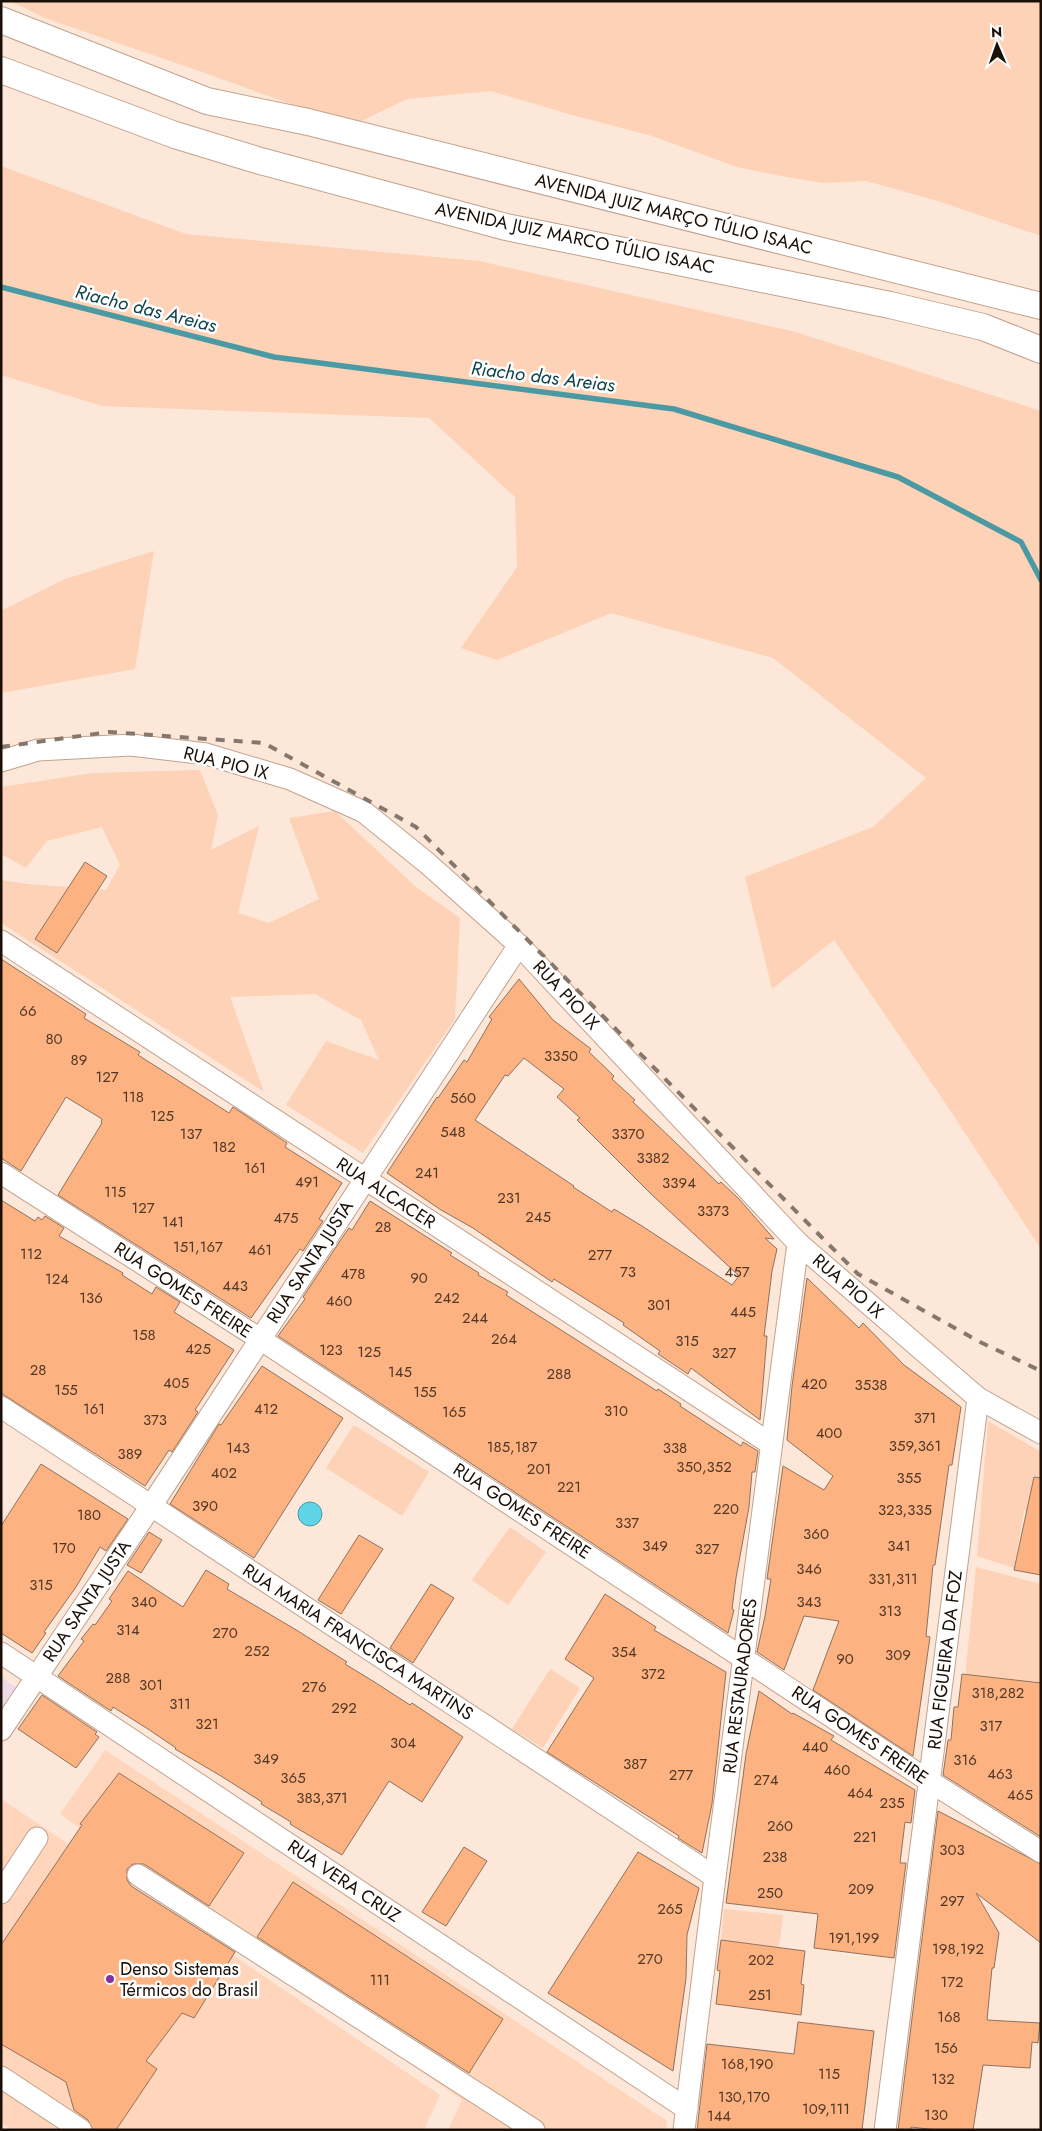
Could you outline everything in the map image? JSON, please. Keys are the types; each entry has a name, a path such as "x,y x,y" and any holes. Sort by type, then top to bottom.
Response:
{"main road":[{"name":"AVENIDA JUIZ MARÇO TÚLIO ISAAC","path":"1,20 207,101 308,122 1041,306"},
{"name":"AVENIDA JUIZ MARCO TÚLIO ISAAC","path":"1,70 176,135 267,163 506,227 871,301 974,325 1041,350"}],"street":[{"name":"RUA PIO IX","path":"1,761 38,750 131,745 206,754 290,779 364,812 427,862 519,945 798,1243 978,1398 1041,1433"},
{"name":"RUA ALCACER","path":"1,941 771,1444"},
{"name":"RUA SANTA JUSTA","path":"1,1730 151,1506 519,945"},
{"name":"RUA GOMES FREIRE","path":"1,1173 260,1339 929,1781 1041,1852"},
{"name":"RUA RESTAURADORES","path":"684,2130 743,1657 798,1243"},
{"name":"RUA FIGUEIRA DA FOZ","path":"885,2130 978,1398"},
{"name":"RUA MARIA FRANCISCA MARTINS","path":"1,1407 715,1877"},
{"name":"RUA VERA CRUZ","path":"1,1653 687,2109"},
{"path":"1,1893 37,1838"},
{"path":"138,1875 534,2130"},
{"path":"1,2078 81,2130"}],"shaded area":[{"path":"10,1 1041,1 1041,236 938,201 866,181 823,183 737,167 652,136 491,91 407,99 351,126 45,18"},
{"path":"1,166 186,234 479,261 796,332 1041,411 1041,1249 946,1104 834,940 772,989 745,877 873,827 926,778 773,658 611,613 497,660 461,648 517,567 515,497 429,418 102,406 1,375"},
{"path":"154,551 135,669 1,693 1,611 65,579"},
{"path":"200,770 218,815 211,850 259,826 238,913 269,923 319,899 289,818 335,811 416,887 460,918 455,1019 363,1153 286,1105 326,1041 379,1060 361,1020 315,994 230,997 264,1092 1,923 1,880 106,890 120,865 102,827 47,841 26,868 1,854 1,787 93,773"},
{"path":"988,1421 1041,1452 1041,1509 1024,1511 1014,1568 977,1556"},
{"path":"354,1425 429,1472 402,1516 326,1468"},
{"path":"510,1527 546,1552 508,1605 472,1580"},
{"path":"976,1567 1041,1584 1041,1691 965,1677"},
{"path":"550,1669 580,1688 543,1748 512,1729"},
{"path":"1,1677 17,1688 1,1712"},
{"path":"105,1750 667,2121 666,2130 448,2130 462,2100 60,1814"},
{"path":"3,1800 440,2095 424,2130 12,2130 1,2123 1,1802"},
{"path":"724,1909 783,1915 779,1947 721,1940"}],"water":[{"path":"310,1502 315,1503 321,1509 321,1519 315,1525 310,1526 305,1525 299,1519 298,1514 299,1509 305,1503"}],"building":[{"path":"85,862 107,876 57,953 35,939"},
{"path":"1,959 86,1014 84,1018 140,1052 138,1055 229,1113 233,1107 287,1143 285,1147 342,1183 319,1219 323,1221 303,1251 300,1249 251,1318 58,1195 102,1123 102,1119 66,1097 21,1171 1,1158"},
{"path":"519,979 553,1020 591,1049 589,1052 614,1076 612,1079 635,1100 633,1102 719,1184 721,1182 739,1199 774,1239 765,1238 777,1249 772,1271 764,1336 767,1336 760,1420 691,1368 688,1374 658,1354 660,1351 623,1325 624,1323 554,1279 552,1282 473,1228 441,1210 387,1173 437,1097 464,1060 467,1062 492,1019 489,1017","holes":["524,1058 564,1089 557,1097 580,1118 577,1120 650,1193 739,1276 732,1285 642,1226 614,1209 612,1212 573,1187 475,1120 505,1075 508,1076"]},
{"path":"1,1200 35,1221 38,1217 42,1220 45,1216 64,1228 59,1236 123,1273 122,1275 152,1294 156,1287 180,1302 174,1312 234,1350 195,1410 198,1412 172,1452 169,1450 145,1486 1,1393"},
{"path":"370,1201 452,1253 450,1255 479,1273 478,1275 508,1292 506,1295 657,1391 658,1389 681,1404 680,1406 741,1446 743,1442 758,1451 755,1472 752,1472 749,1507 736,1578 732,1609 734,1610 728,1633 278,1336 305,1299 303,1297 344,1235 349,1228 352,1230"},
{"path":"807,1278 859,1328 863,1323 904,1365 961,1407 952,1465 949,1465 935,1565 933,1565 926,1636 930,1637 913,1756 813,1690 839,1621 804,1616 784,1670 757,1652 771,1579 767,1579 783,1466 824,1490 833,1476 787,1440 792,1386"},
{"path":"262,1366 343,1418 254,1558 170,1504 219,1424 221,1425"},
{"path":"41,1464 128,1519 106,1551 100,1547 32,1653 1,1633 1,1526"},
{"path":"1034,1477 1041,1478 1041,1575 1014,1570"},
{"path":"149,1532 162,1540 141,1573 127,1565"},
{"path":"359,1535 383,1549 341,1614 318,1600"},
{"path":"206,1570 229,1584 227,1589 298,1631 347,1662 345,1664 410,1705 412,1703 463,1737 422,1802 389,1781 342,1855 290,1824 291,1822 261,1804 262,1802 175,1749 148,1729 113,1707 111,1711 58,1676 84,1641 81,1639 93,1624 95,1625 112,1601 109,1599 128,1571 183,1607"},
{"path":"431,1584 454,1598 413,1663 390,1648"},
{"path":"605,1594 656,1627 654,1630 726,1672 712,1804 702,1853 678,1838 679,1836 547,1752 594,1678 565,1659"},
{"path":"962,1674 1041,1683 1041,1837 943,1775 948,1740 951,1740 954,1707 958,1707"},
{"path":"759,1691 792,1714 834,1736 831,1740 915,1790 911,1823 905,1822 900,1863 906,1863 894,1958 814,1948 818,1914 726,1903 746,1754"},
{"path":"42,1695 97,1732 95,1734 99,1737 76,1768 18,1729"},
{"name":"Denso Sistemas Térmicos do Brasil","path":"119,1773 244,1853 209,1906 144,1864 133,1864 127,1869 127,1880 131,1886 235,1952 194,2018 182,2013 146,2061 157,2069 116,2130 93,2130 88,2120 74,2110 66,2082 1,2044 1,1945 82,1825 80,1824"},
{"path":"938,1811 1041,1864 1041,1943 976,1893 999,1933 994,1968 992,1968 987,2020 1040,2023 1038,2043 1032,2042 1030,2068 983,2065 973,2130 936,2130 911,2127 911,2130 898,2130"},
{"path":"464,1847 487,1861 446,1926 422,1912"},
{"path":"638,1852 699,1888 687,1935 686,1978 673,2071 548,1993"},
{"path":"293,1882 503,2019 469,2073 257,1937"},
{"path":"721,1940 805,1951 801,1984 804,1985 801,2015 716,2004 720,1971 717,1970"},
{"path":"798,2022 874,2031 862,2130 697,2130 707,2044 794,2054"}],"waterway":[{"name":"Riacho das Areias","path":"1,287 274,357 674,409 898,477 1021,542 1041,580"}],"railway":[{"path":"1,747 109,732 264,743 416,827 858,1274 980,1342 1041,1371"}],"place":[{"name":"Denso Sistemas Térmicos do Brasil","path":"110,1979"}]}
